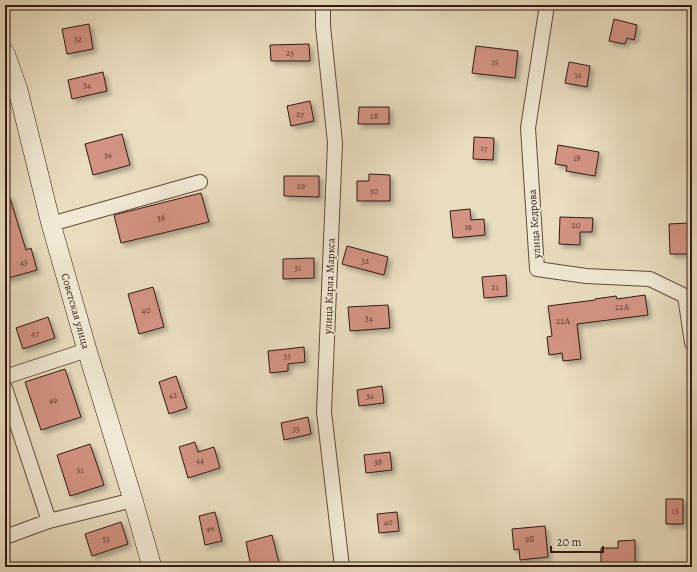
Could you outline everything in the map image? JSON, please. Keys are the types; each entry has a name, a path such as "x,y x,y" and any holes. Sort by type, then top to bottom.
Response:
{"street":[{"name":"улица Карла Маркса","path":"323,5 323,26 335,143 324,412 342,567"},
{"name":"улица Кедрова","path":"547,5 528,128 537,269 586,276 650,280 671,289 685,296 692,343"},
{"name":"Советская улица","path":"5,53 11,92 152,567"},
{"path":"50,224 200,182"},
{"path":"5,377 87,350"},
{"path":"5,388 49,521"},
{"path":"5,536 49,521 133,500"}],"building":[{"path":"614,19 637,25 634,40 627,38 625,44 609,41"},
{"path":"89,24 93,49 67,54 62,29"},
{"path":"309,44 310,61 271,61 270,45"},
{"path":"476,46 518,51 515,78 472,73"},
{"path":"569,62 590,66 587,87 565,83"},
{"path":"103,72 107,91 72,99 68,80"},
{"path":"310,101 314,121 291,126 287,106"},
{"path":"359,107 389,107 389,124 358,124"},
{"path":"122,134 130,165 93,175 85,144"},
{"path":"474,137 494,138 493,160 473,159"},
{"path":"558,145 599,152 595,176 566,171 567,166 555,164"},
{"path":"369,174 390,175 390,201 357,201 357,181 369,181"},
{"path":"284,176 319,176 319,197 284,196"},
{"path":"201,193 209,222 121,243 114,215"},
{"path":"9,195 26,250 31,248 37,270 5,279 5,196"},
{"path":"470,209 471,220 484,219 485,235 453,238 450,211"},
{"path":"560,217 593,218 592,232 580,232 580,245 559,244"},
{"path":"689,223 690,254 670,254 669,224"},
{"path":"347,246 388,257 384,275 342,264"},
{"path":"314,258 314,278 283,279 283,259"},
{"path":"506,275 507,296 484,298 482,277"},
{"path":"153,287 164,327 139,334 128,294"},
{"path":"645,295 648,315 577,324 581,359 563,361 562,353 549,355 547,337 552,336 548,306 616,296 617,299"},
{"path":"388,305 390,328 350,331 348,307"},
{"path":"48,317 55,338 23,349 16,328"},
{"path":"304,347 305,362 288,364 288,371 270,373 268,351"},
{"path":"65,369 81,417 41,430 25,382"},
{"path":"176,376 187,408 169,414 159,382"},
{"path":"382,386 384,403 359,406 357,390"},
{"path":"308,417 311,434 284,440 281,423"},
{"path":"195,442 198,452 214,447 220,468 188,478 179,447"},
{"path":"90,444 104,485 70,496 57,455"},
{"path":"390,452 392,470 366,473 364,455"},
{"path":"666,499 683,499 683,524 666,524"},
{"path":"215,512 222,541 205,545 199,516"},
{"path":"397,512 399,531 379,533 377,514"},
{"path":"121,522 128,544 92,556 85,534"},
{"path":"545,526 548,557 520,560 519,549 514,550 512,529"},
{"path":"272,535 280,567 251,567 246,542"},
{"path":"635,540 635,567 601,567 601,548 618,548 618,541"}]}
